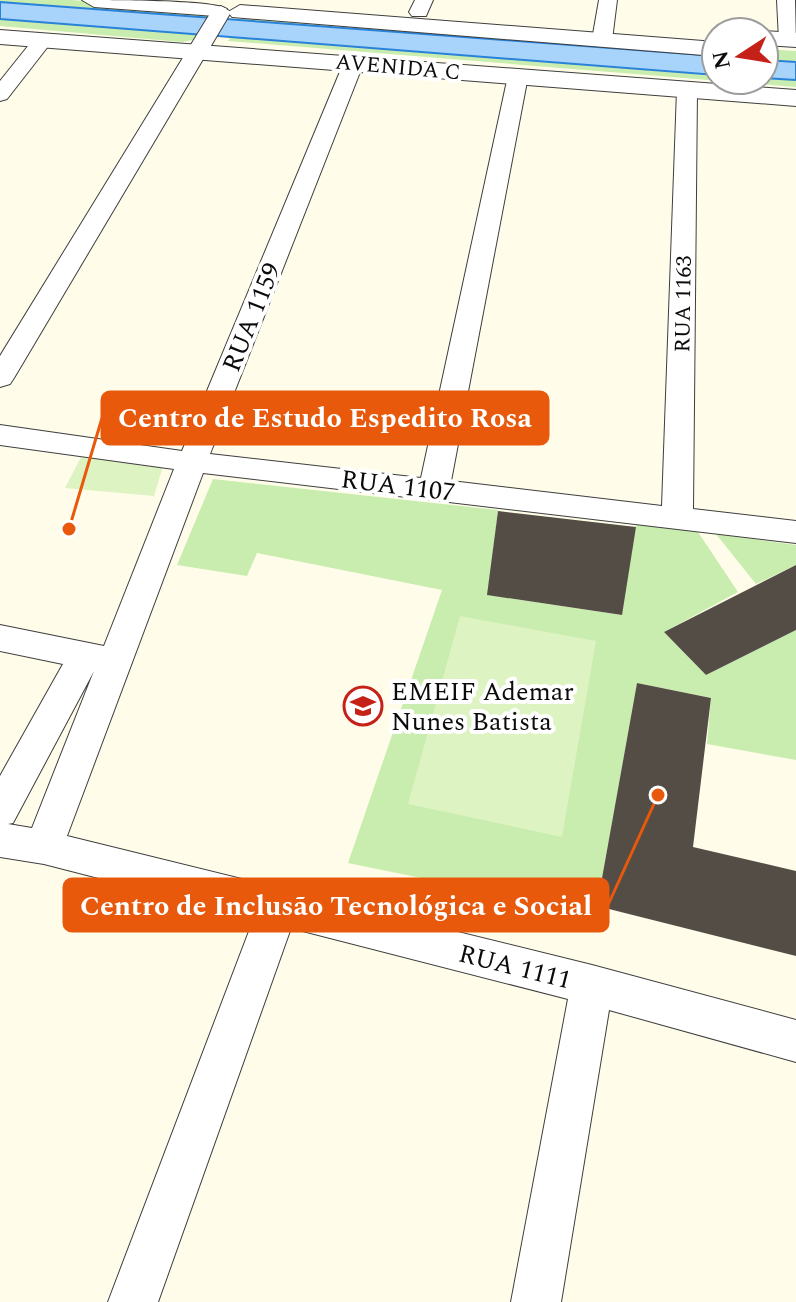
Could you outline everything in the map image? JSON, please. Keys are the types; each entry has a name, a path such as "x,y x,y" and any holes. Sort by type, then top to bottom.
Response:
{"street":[{"name":"AVENIDA C","path":"94,0 603,33 700,34"},
{"path":"603,33 608,0"},
{"path":"786,0 794,45"},
{"name":"AVENIDA C","path":"231,8 422,6 700,47"},
{"path":"0,378 202,46 231,8"},
{"name":"AVENIDA C","path":"0,37 202,46 354,62 796,98"},
{"path":"0,95 43,40"},
{"name":"RUA 1159","path":"44,847 100,659 192,462 354,62"},
{"path":"434,489 518,76"},
{"name":"RUA 1163","path":"677,519 687,90"},
{"name":"RUA 1107","path":"0,435 192,462 796,532"},
{"path":"0,638 100,659 0,811"},
{"name":"RUA 1111","path":"0,840 44,847 592,985 796,1041"},
{"path":"133,1302 278,908"},
{"path":"536,1302 592,985"}],"green space":[{"path":"0,0 71,0 201,9 209,15 198,39 182,42 0,26"},
{"path":"249,11 700,45 700,79 228,41"},
{"path":"780,50 796,51 796,87 780,86"},
{"path":"81,457 163,466 154,496 65,488"},
{"path":"213,479 498,510 488,595 621,615 636,524 698,532 738,592 664,632 706,675 796,630 796,760 707,744 711,698 637,683 597,906 567,908 348,863 442,590 257,553 247,576 177,565"},
{"path":"716,534 796,545 796,565 756,584"},
{"path":"460,616 596,641 562,837 408,804"}],"water":[{"path":"0,2 700,55 700,74 0,19"},
{"path":"780,61 796,62 796,80 780,79"}],"building":[{"path":"498,511 636,527 622,615 487,595"},
{"path":"796,565 796,630 706,675 664,632"},
{"path":"637,683 711,698 693,847 796,871 796,956 597,906"}],"place":[{"name":"Centro de Estudo Espedito Rosa","path":"69,529"},
{"name":"EMEIF Ademar Nunes Batista","path":"363,706"},
{"name":"Centro de Inclusão Tecnológica e Social","path":"658,795"}]}
